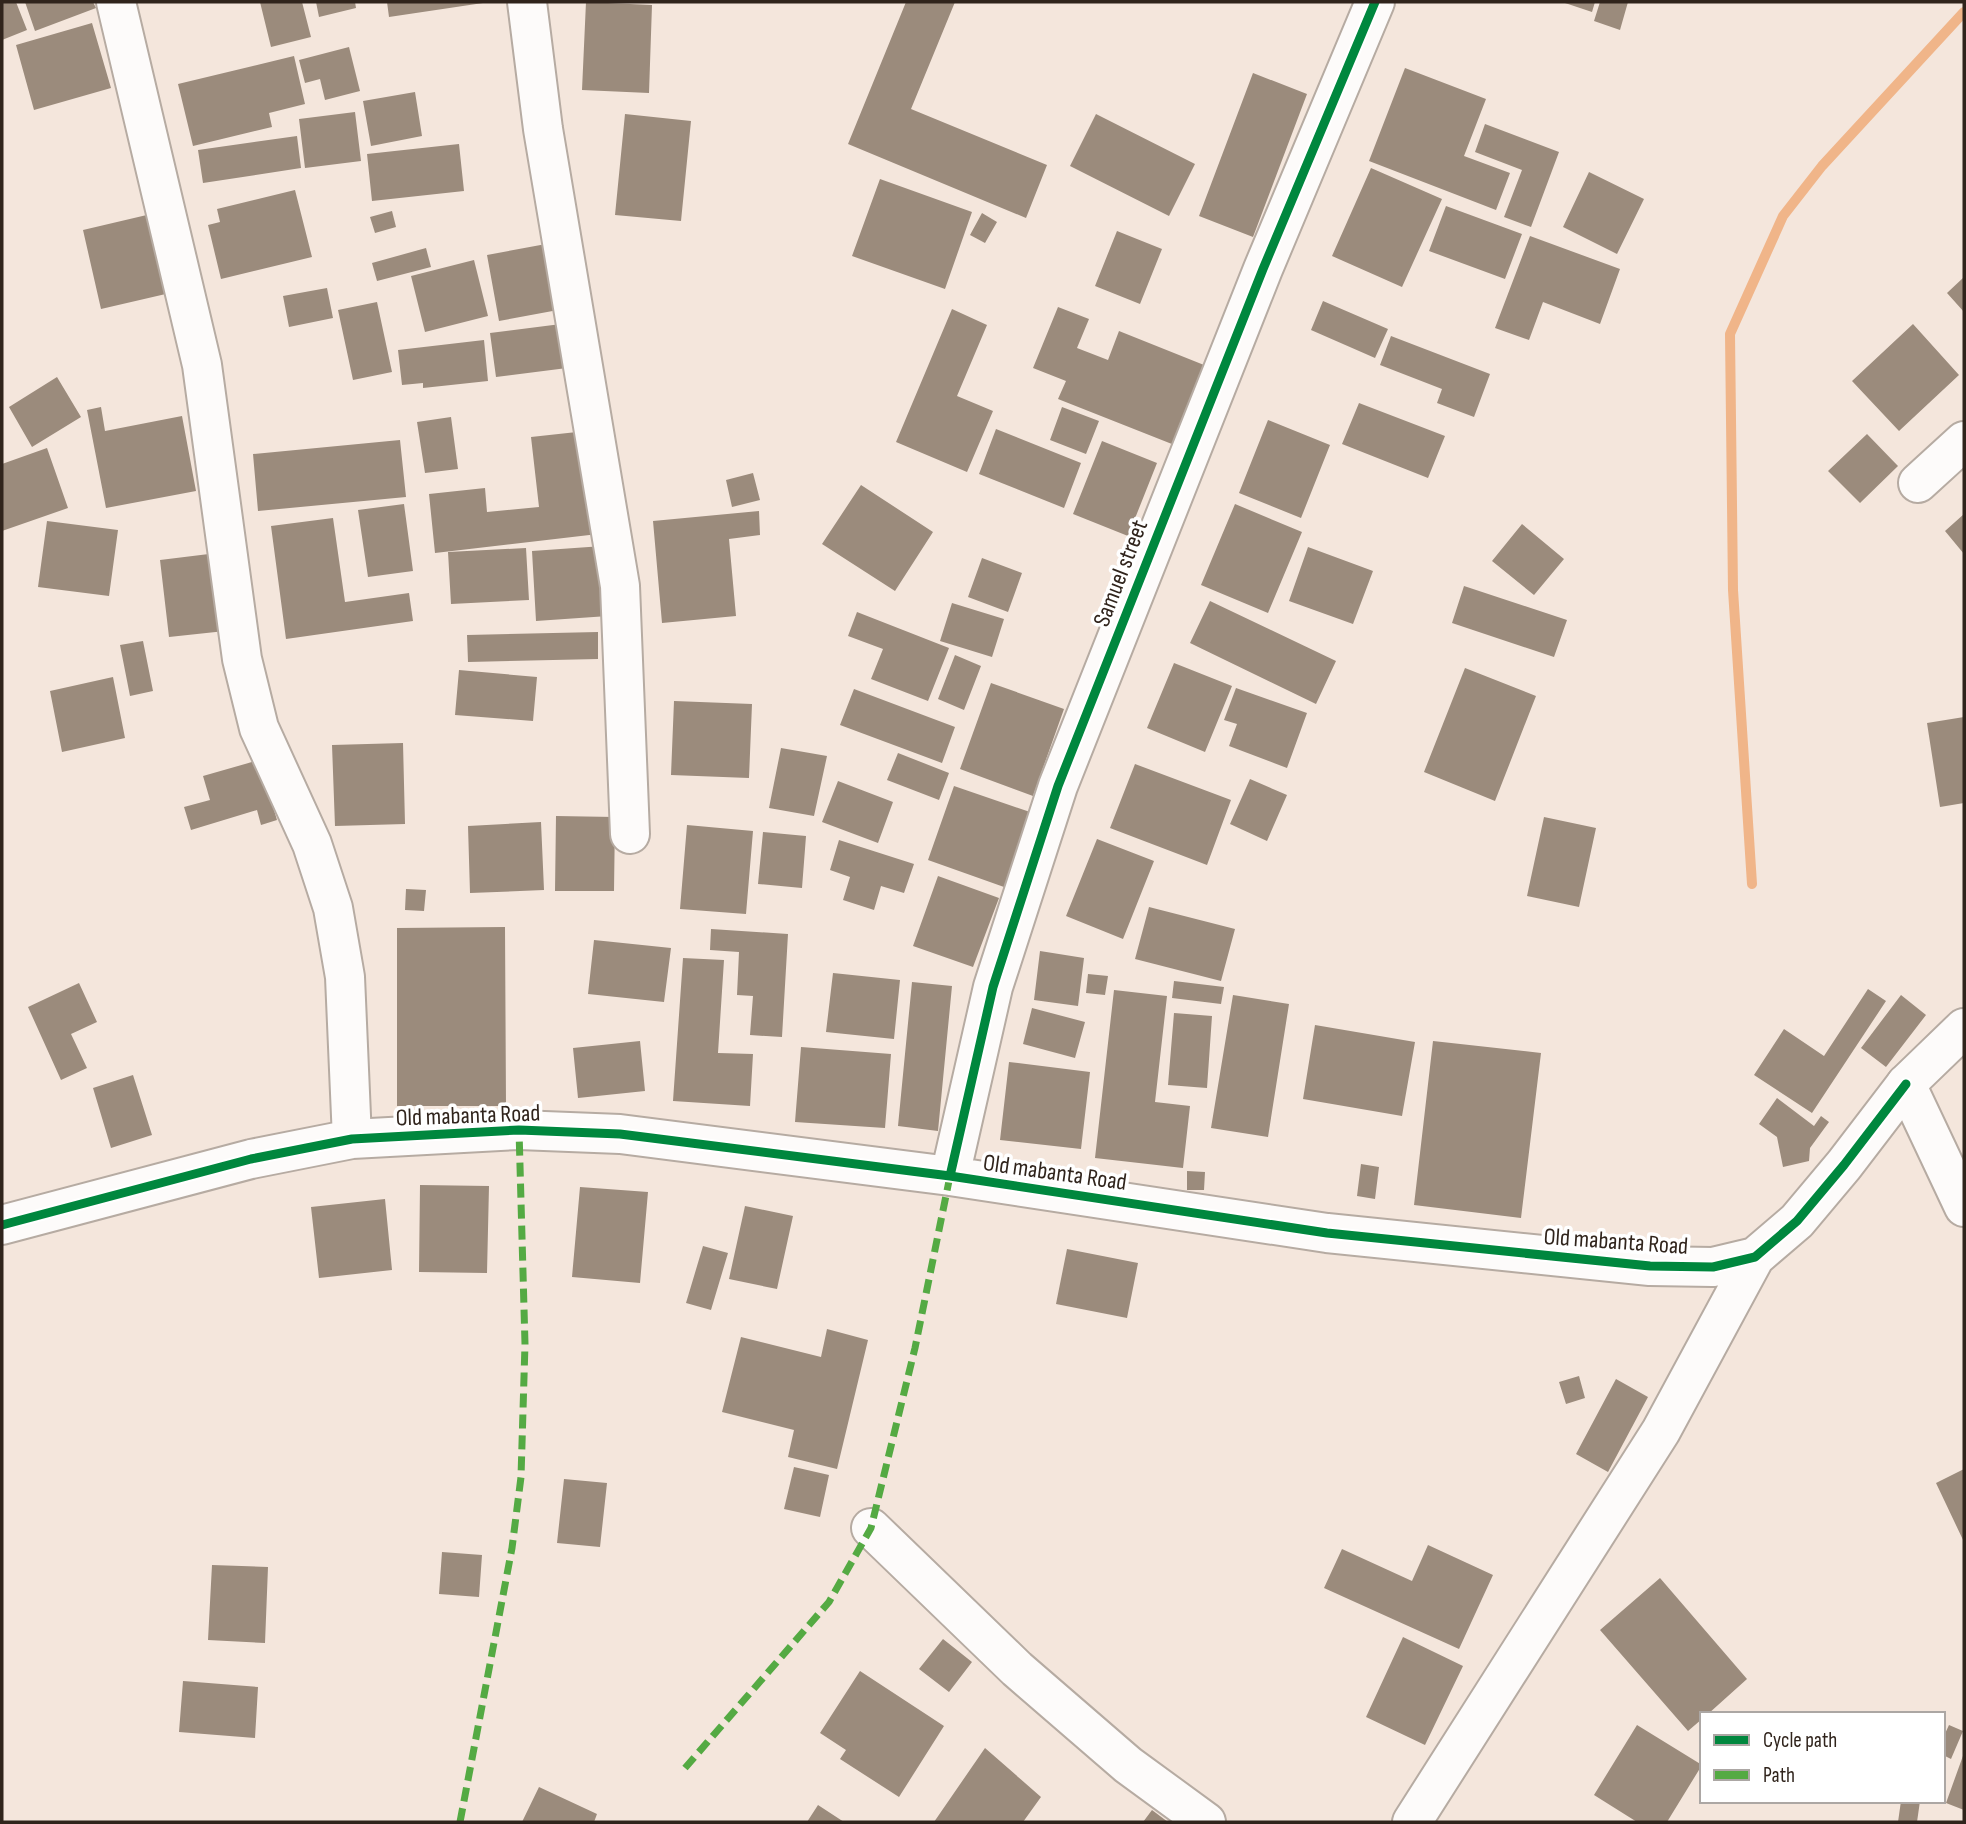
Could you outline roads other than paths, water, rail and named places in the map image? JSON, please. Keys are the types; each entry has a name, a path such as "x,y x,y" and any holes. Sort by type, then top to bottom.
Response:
{"street":[{"path":"116,2 202,365 242,659 259,728 312,844 333,908 345,977 352,1139"},
{"path":"527,2 543,129 620,586 630,834"},
{"name":"Samuel street","path":"950,1176 993,988 1058,786 1263,269 1375,2"},
{"path":"1918,483 1964,441"},
{"name":"Old mabanta Road","path":"2,1225 251,1159 352,1139 519,1130 620,1134 950,1176 1327,1233 1650,1266 1713,1267 1755,1257 1797,1221 1906,1084 1964,1028"},
{"path":"1906,1084 1964,1207"},
{"path":"1412,1822 1661,1431 1755,1257"},
{"path":"871,1528 1017,1669 1128,1765 1206,1822"}],"waterway":[{"path":"1752,884 1733,590 1730,334 1783,216 1822,166 1964,12"}]}
